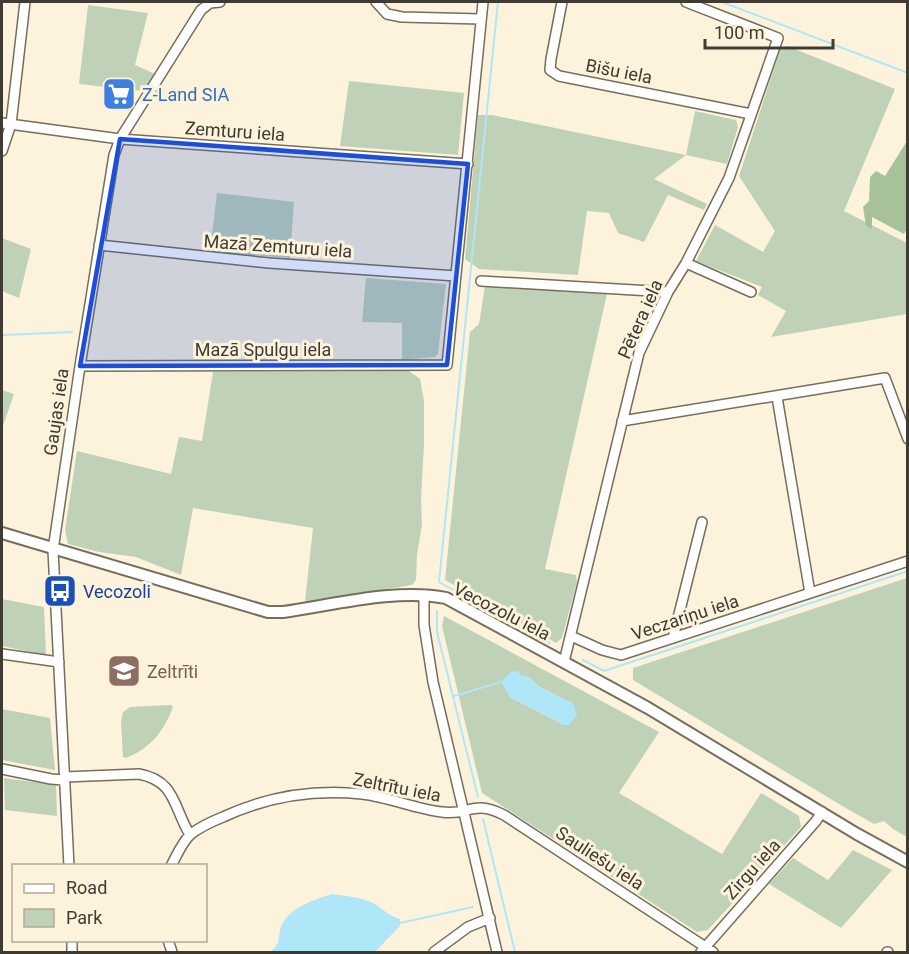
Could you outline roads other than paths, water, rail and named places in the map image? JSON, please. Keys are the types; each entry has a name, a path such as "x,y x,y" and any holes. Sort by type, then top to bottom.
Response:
{"street":[{"path":"2,151 25,2"},
{"name":"Gaujas iela","path":"69,864 53,550 114,155 120,139 201,10 210,3 220,2"},
{"path":"376,2 387,14 481,19"},
{"path":"456,276 483,2"},
{"name":"Bišu iela","path":"562,2 550,69 559,76 751,114"},
{"name":"Pētera iela","path":"564,662 639,353 729,178 778,38 686,2"},
{"name":"Zemturu iela","path":"6,124 120,139 468,164"},
{"name":"Mazā Zemturu iela","path":"99,245 239,260 456,276"},
{"path":"686,263 751,292"},
{"name":"Mazā Spulgu iela","path":"80,366 447,365 456,276"},
{"path":"481,281 669,292"},
{"path":"622,421 885,378 908,439"},
{"path":"777,397 810,593"},
{"path":"673,638 702,522"},
{"name":"Vecozolu iela","path":"2,533 268,612 283,612 388,596 424,595 446,598 684,728 908,862"},
{"name":"Veczariņu iela","path":"571,636 602,650 621,655 908,561"},
{"name":"Zeltrītu iela","path":"424,595 427,651 497,952"},
{"path":"2,654 59,662"},
{"path":"2,769 51,779 139,774 151,777 163,783 170,792 190,835"},
{"name":"Zeltrītu iela","path":"172,864 190,835 216,820 250,805 300,793 364,794 442,812 463,811"},
{"name":"Sauliešu iela","path":"463,811 485,807 504,815 707,951"},
{"name":"Zirgu iela","path":"707,951 822,812"},
{"path":"434,952 468,927 490,918"}],"water":[{"path":"517,671 522,676 529,677 538,686 573,704 577,715 569,725 564,725 510,697 501,682 511,672"},
{"path":"332,894 354,897 375,904 400,919 400,926 376,951 270,952 277,945 281,927 292,912 304,904"}],"waterway":[{"path":"498,2 439,582 529,632"},
{"path":"722,2 908,73"},
{"path":"2,335 72,332"},
{"path":"583,660 604,671 908,571"},
{"path":"437,611 437,632 478,797"},
{"path":"543,640 550,643"},
{"path":"454,696 501,682"},
{"path":"483,819 515,952"},
{"path":"400,923 473,907"}],"place":[{"name":"Z-Land SIA","path":"119,94"},
{"name":"Vecozoli","path":"60,591"},
{"name":"Zeltrīti","path":"124,671"}]}
